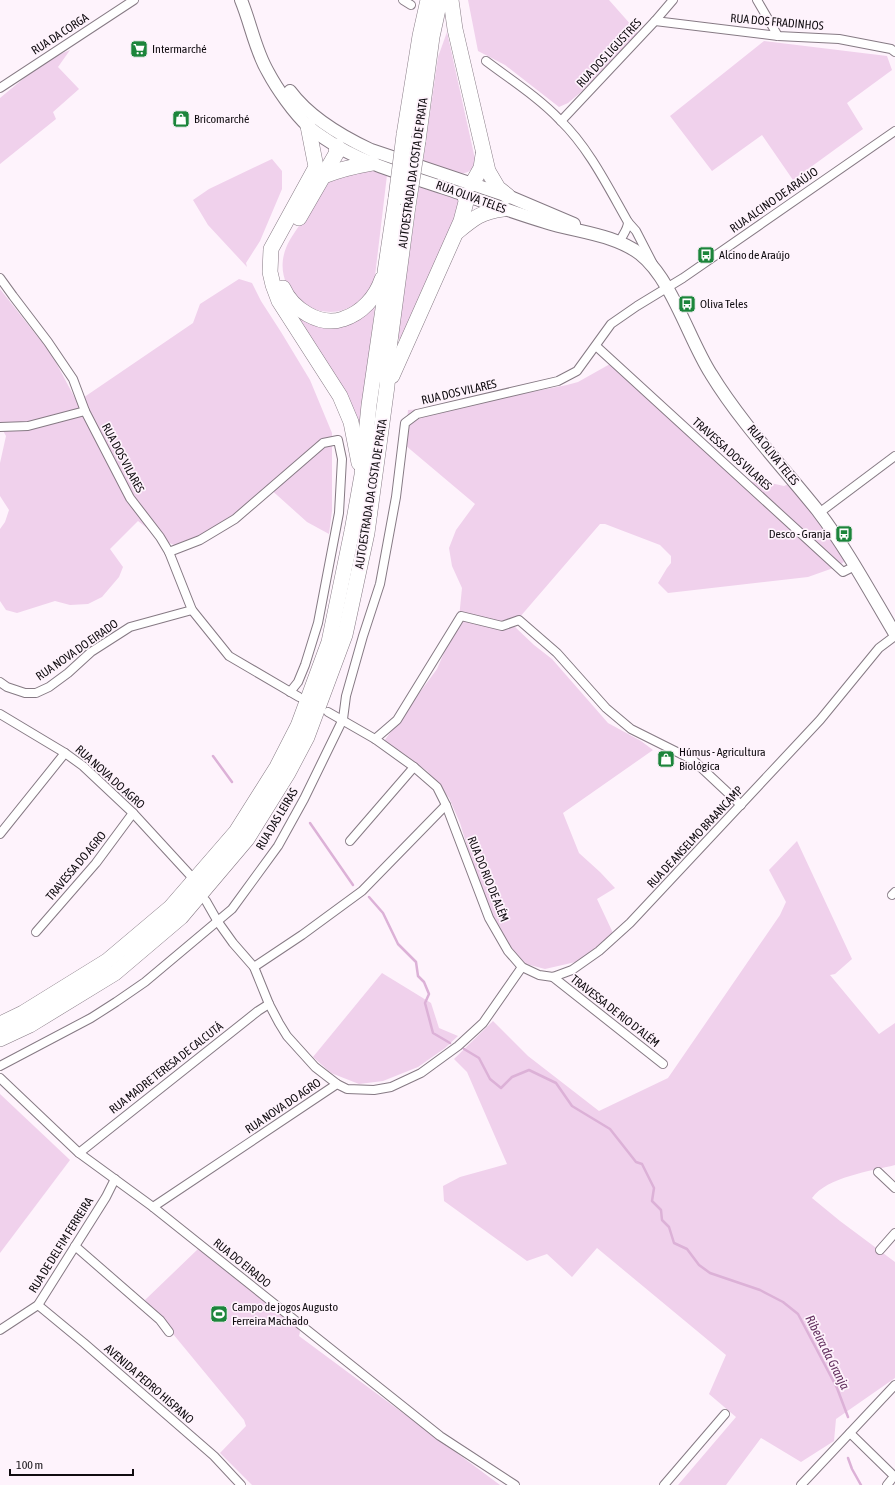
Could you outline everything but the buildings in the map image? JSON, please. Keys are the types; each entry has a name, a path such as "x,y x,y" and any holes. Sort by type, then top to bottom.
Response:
{"highway":[{"name":"AUTOESTRADA DA COSTA DE PRATA","path":"0,1039 30,1025 115,974 181,917 247,839 288,773 306,737 345,635 367,533 387,386 402,202 404,135 420,36 428,0"},
{"name":"AUTOESTRADA DA COSTA DE PRATA","path":"0,1024 23,1014 107,962 171,907 236,832 277,767 298,726 329,642 362,475 369,405 384,302 385,272 418,141 432,38 440,0"},
{"path":"451,0 455,29 488,171 505,202 491,211 475,217 455,234"},
{"path":"308,126 320,172 281,249 278,264 281,284 287,298 298,308 311,316 327,320 342,320 356,313 370,302 379,288 385,272"},
{"path":"337,146 336,154 320,172 271,249 270,272 279,301 340,396 351,422 362,475"},
{"path":"387,386 461,221 466,202 466,189 481,168 484,153"},
{"path":"320,172 372,163"}],"main road":[{"name":"RUA OLIVA TELES","path":"241,0 248,16 287,88 307,110 333,130 354,142 371,150 447,176 466,189"},
{"name":"RUA OLIVA TELES","path":"248,16 259,54 269,73 286,99 308,126 337,146 372,163 445,188 466,189 505,202 548,223 623,244 641,255 657,273 666,287 709,372 724,394 819,513 855,566 895,635"},
{"path":"333,130 337,146 354,142"}],"street":[{"name":"RUA DA CORGA","path":"0,88 134,0"},
{"path":"403,0 411,5"},
{"name":"RUA DOS LIGUSTRES","path":"561,120 673,0"},
{"path":"757,0 778,36"},
{"name":"RUA DOS FRADINHOS","path":"655,21 778,36 839,39 891,49 895,52"},
{"name":"RUA OLIVA TELES","path":"486,61 544,104 561,120 588,154 648,252 657,273"},
{"name":"RUA ALCINO DE ARAÚJO","path":"666,287 683,278 895,131"},
{"path":"623,244 632,236 631,225"},
{"name":"RUA DOS VILARES","path":"1,277 73,379 85,411 130,498 160,537 169,552"},
{"name":"RUA DOS VILARES","path":"343,720 346,696 380,584 396,497 405,423 417,414 558,381 577,371 611,324 666,287"},
{"name":"TRAVESSA DOS VILARES","path":"596,346 843,572 855,566"},
{"path":"0,427 28,426 85,411"},
{"path":"290,692 298,682 306,665 318,623 339,513 342,459 338,440 323,443 235,519 200,540 169,552 192,610 229,656 290,692 300,697"},
{"path":"819,513 895,456"},
{"name":"RUA NOVA DO EIRADO","path":"0,682 7,687 25,693 36,693 49,687 68,673 91,652 130,628 192,610"},
{"path":"376,739 397,720 461,616 502,626 519,620 557,653 606,708 631,729 693,760 741,805"},
{"name":"RUA DE ANSELMO BRAANCAMP","path":"553,977 572,970 599,951 630,923 820,720 879,648 895,635"},
{"name":"RUA DO RIO DE ALÉM","path":"328,712 376,739 414,767 437,787 446,806 489,918 508,951 522,967"},
{"name":"RUA NOVA DO AGRO","path":"0,714 83,766 133,813 190,875"},
{"name":"RUA DAS LEIRAS","path":"0,1066 91,1018 116,1002 144,982 232,909 278,846 304,799 343,720"},
{"path":"0,834 64,753"},
{"path":"350,841 414,767"},
{"path":"254,967 302,935 362,891 446,806"},
{"name":"TRAVESSA DO AGRO","path":"36,932 96,863 133,813"},
{"name":"RUA NOVA DO AGRO","path":"153,1207 337,1084 315,1067 287,1036 269,1004 254,967 233,943 218,922 206,901"},
{"path":"337,1084 347,1089 374,1090 391,1087 421,1073 458,1046 483,1023 522,967 539,975 553,977"},
{"name":"TRAVESSA DE RIO D´ALÉM","path":"553,977 663,1064"},
{"name":"RUA MADRE TERESA DE CALCUTÁ","path":"79,1153 258,1011 269,1004"},
{"name":"RUA DO EIRADO","path":"0,1078 79,1153 153,1207 440,1436 515,1485"},
{"path":"878,1172 895,1188"},
{"name":"RUA DE DELFIM FERREIRA","path":"0,1330 38,1305 106,1197 115,1179"},
{"path":"880,1250 895,1233"},
{"path":"75,1246 160,1320 169,1332"},
{"name":"AVENIDA PEDRO HISPANO","path":"38,1305 214,1456 241,1485"},
{"path":"801,1485 895,1385"},
{"path":"664,1485 725,1414"},
{"path":"850,1433 891,1481"}],"shaded area":[{"path":"468,0 609,0 640,35 600,76 568,103 559,107 505,65 478,51"},
{"path":"447,32 475,159 473,168 468,172 461,174 423,162 438,57"},
{"path":"764,41 887,56 892,70 847,103 863,129 793,180 762,135 712,171 670,116"},
{"path":"70,50 58,67 79,89 53,112 56,119 0,164 0,98 46,60"},
{"path":"272,159 282,171 282,189 260,241 246,263 247,267 208,225 193,200 209,189"},
{"path":"372,171 387,175 373,287 362,299 347,308 332,312 317,310 303,304 292,293 285,280 283,265 286,248 290,239 327,183 338,175 347,172"},
{"path":"419,187 460,200 460,211 402,340 397,338"},
{"path":"239,279 252,283 261,301 310,380 332,433 332,511 329,534 307,522 268,487 230,520 179,547 162,540 138,521 110,549 123,567 119,577 102,597 88,604 70,605 55,601 17,613 6,610 0,601 0,529 5,522 9,510 0,496 0,463 6,436 0,425 0,289 52,355 77,402 193,323 200,304"},
{"path":"285,302 307,319 375,307 358,437"},
{"path":"610,364 623,371 738,474 753,482 766,482 784,486 791,483 847,559 839,566 808,577 668,593 658,583 671,563 671,556 660,545 605,524 600,524 513,625 534,645 552,659 608,723 641,741 653,750 563,813 579,853 615,888 597,899 613,933 580,961 545,969 526,964 511,949 485,905 460,823 449,798 427,771 384,741 437,669 459,618 462,588 452,566 449,548 456,530 475,504 405,445 408,410 468,404 567,385 578,382"},
{"path":"797,841 852,959 835,974 830,975 879,1034 895,1023 895,1165 839,1180 819,1191 812,1198 895,1262 895,1378 836,1419 834,1441 801,1462 761,1438 726,1485 678,1485 736,1417 709,1394 726,1355 597,1248 572,1277 547,1254 527,1261 444,1201 443,1186 460,1177 507,1164 467,1072 454,1059 493,1021 528,1056 599,1111 668,1078 780,915 786,902 769,870"},
{"path":"382,973 431,1003 439,1028 458,1036 445,1048 418,1067 383,1081 359,1084 331,1073 313,1057"},
{"path":"0,1094 70,1160 0,1253"},
{"path":"198,1249 299,1329 299,1336 500,1485 252,1485 220,1453 246,1426 244,1420 145,1300"}],"waterway":[{"name":"Ribeira da Granja","path":"213,756 232,782"},
{"name":"Ribeira da Granja","path":"310,823 353,885"},
{"name":"Ribeira da Granja","path":"369,897 383,913 398,944 416,962 418,976 424,982 429,994 425,1003 433,1033 450,1043"},
{"name":"Ribeira da Granja","path":"464,1049 479,1058 490,1079 501,1088 512,1077 529,1070 556,1083 572,1106 610,1129 636,1162 642,1164 654,1188 652,1201 661,1210 662,1220 669,1227 674,1243 687,1249 699,1265 710,1273 760,1290 783,1302 798,1314 837,1388 848,1417"},
{"name":"Ribeira da Granja","path":"848,1458 861,1485"}],"place":[{"name":"Intermarché","path":"139,49"},
{"name":"Bricomarché","path":"181,119"},
{"name":"Alcino de Araújo","path":"706,255"},
{"name":"Oliva Teles","path":"687,304"},
{"name":"Desco - Granja","path":"844,534"},
{"name":"Húmus - Agricultura Biológica","path":"666,759"},
{"name":"Campo de jogos Augusto Ferreira Machado","path":"219,1314"}]}
